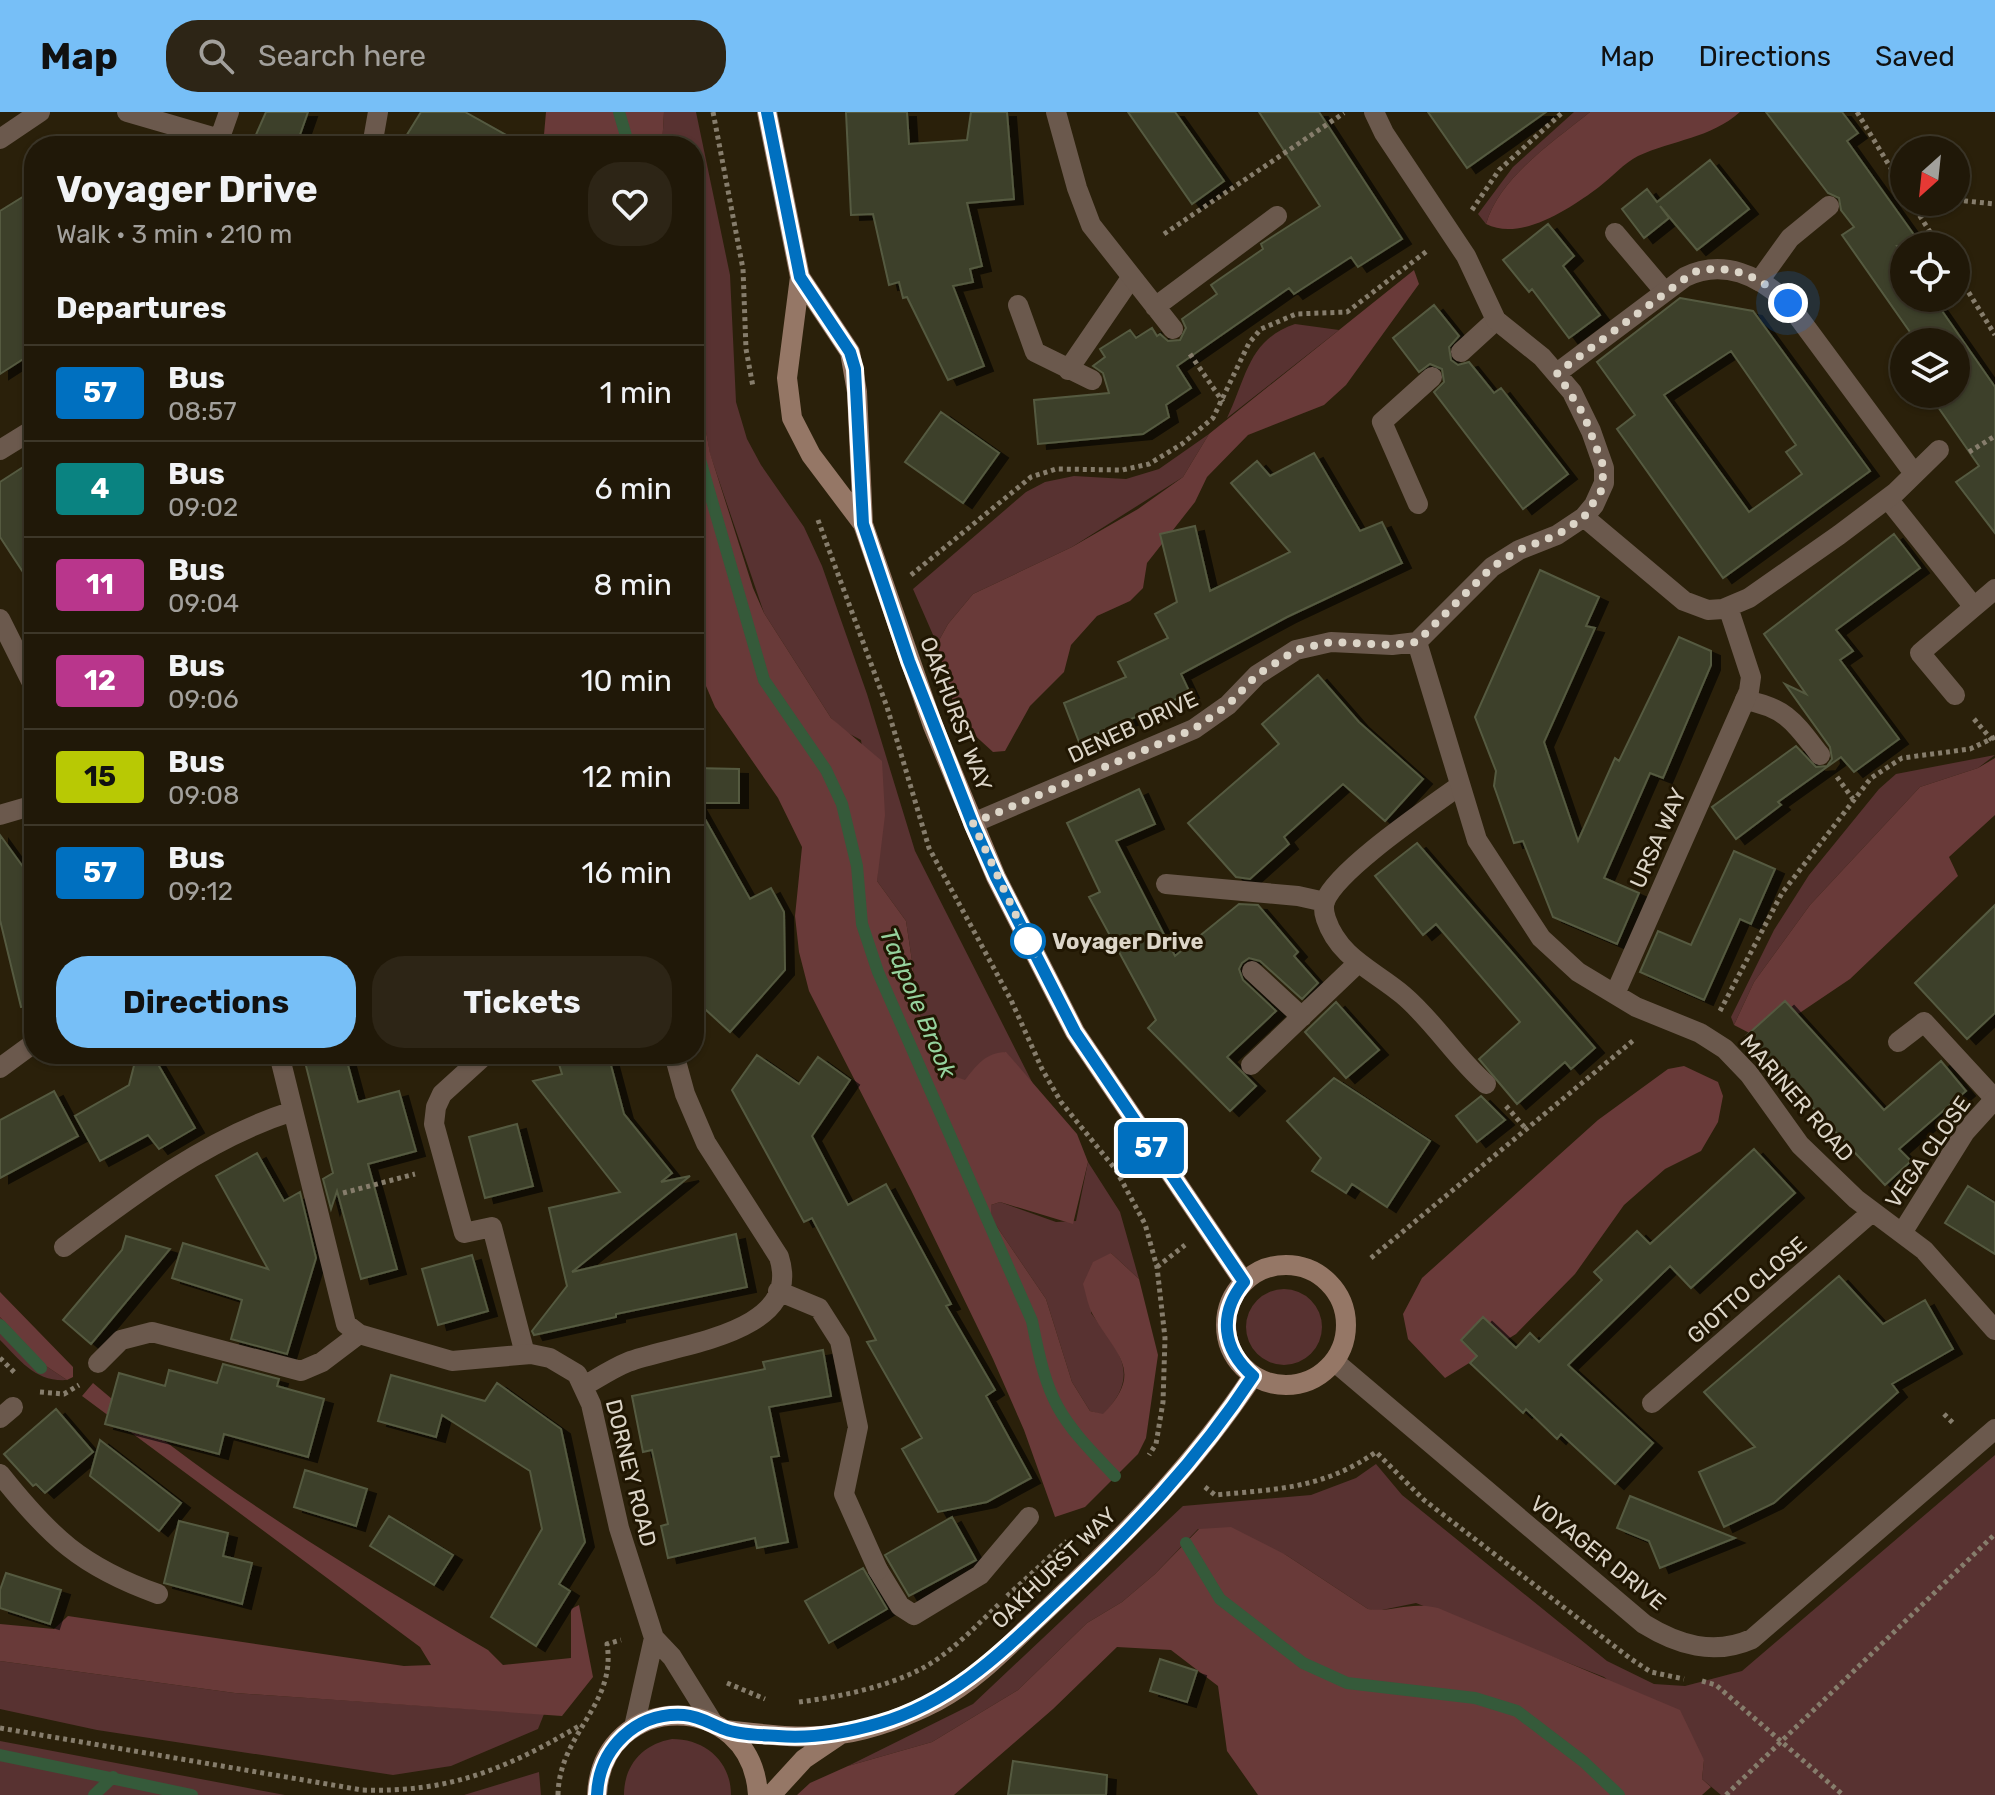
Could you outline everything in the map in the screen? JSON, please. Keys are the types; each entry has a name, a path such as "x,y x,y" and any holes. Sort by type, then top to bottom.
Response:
{"street":[{"path":"0,139 40,112"},
{"path":"127,112 200,136"},
{"path":"220,136 229,112"},
{"path":"374,136 378,112"},
{"name":"OAKHURST WAY","path":"767,112 800,277 787,378 792,418 811,455 863,524"},
{"path":"1056,112 1077,188 1091,225 1173,329"},
{"path":"1374,112 1473,269 1496,320 1557,373 1584,415 1604,468 1601,491 1584,517 1557,535 1519,550 1492,567 1417,642"},
{"path":"1759,281 1790,238 1829,206"},
{"path":"1155,307 1277,216"},
{"path":"1615,233 1664,291"},
{"path":"1557,373 1685,277 1707,269 1734,270 1759,281 1788,303 1913,472"},
{"name":"OAKHURST WAY","path":"800,277 850,352 855,369 863,524 926,706 996,877 1075,1032 1244,1282"},
{"path":"1068,370 1131,278"},
{"path":"1018,305 1035,352 1092,380"},
{"path":"1461,352 1496,320"},
{"path":"1418,504 1382,422 1432,377"},
{"path":"0,450 24,435"},
{"path":"1584,517 1684,601 1708,610 1728,607 1760,591 1888,499 1939,450"},
{"path":"1888,499 1974,607"},
{"path":"1955,695 1920,653 1995,589"},
{"name":"URSA WAY","path":"1615,994 1745,700 1751,677 1728,607"},
{"path":"0,619 24,667"},
{"name":"DENEB DRIVE","path":"973,823 1194,729 1228,705 1257,675 1296,650 1331,642 1392,645 1417,642"},
{"name":"MARINER ROAD","path":"1417,642 1459,786 1481,847 1541,938 1578,972 1653,1016 1706,1037 1737,1059 1800,1145 1872,1212 1932,1259 1995,1330"},
{"path":"1745,700 1770,705 1785,714 1820,755"},
{"path":"1459,786 1407,823 1347,876 1325,902 1327,922 1358,963 1411,1002 1486,1084"},
{"path":"0,815 24,808"},
{"path":"1166,884 1272,893 1325,902"},
{"path":"1251,1065 1358,963"},
{"path":"1252,971 1302,1017"},
{"name":"VEGA CLOSE","path":"1898,1042 1924,1022 1995,1099 1965,1132 1902,1233"},
{"path":"0,1068 24,1050"},
{"path":"98,1363 121,1340 152,1332 301,1371 322,1362 359,1334 346,1324 281,1064"},
{"path":"475,1064 442,1094 436,1107 434,1124 464,1233 492,1227 525,1354"},
{"path":"584,1386 627,1362 729,1333 764,1313 782,1279 779,1257 706,1143 685,1094 677,1064"},
{"path":"64,1247 134,1194 210,1147 293,1111"},
{"name":"GIOTTO CLOSE","path":"1652,1403 1872,1212"},
{"path":"1298,1266 1316,1273 1331,1285 1342,1303 1346,1321 1344,1342 1335,1362 1307,1382 1289,1386 1253,1376 1239,1364 1226,1331 1233,1296 1244,1282 1261,1271 1298,1266"},
{"path":"778,1291 819,1308 840,1341 858,1427 844,1494 878,1570 900,1606 914,1615 980,1575 1029,1517"},
{"name":"DORNEY ROAD","path":"359,1334 452,1361 467,1363 525,1354 550,1358 566,1366 584,1386 619,1528 653,1635 672,1657 719,1726"},
{"name":"VOYAGER DRIVE","path":"1335,1362 1636,1618 1677,1642 1706,1647 1734,1646 1752,1639 1995,1429"},
{"name":"OAKHURST WAY","path":"771,1795 804,1759 841,1734 937,1701 975,1676 1117,1543 1185,1469 1253,1376"},
{"path":"0,1474 35,1517 85,1562 115,1579 158,1594"},
{"path":"597,1795 604,1759 617,1741 634,1727 653,1635"},
{"name":"OAKHURST WAY","path":"634,1727 659,1716 686,1715 719,1726 781,1736 841,1734"},
{"path":"719,1726 742,1747 754,1768 758,1795"}],"path":[{"path":"1164,234 1345,112"},
{"path":"907,579 1031,477 1056,469 1122,470 1149,464 1182,444 1213,418 1224,402 1249,343 1261,329 1296,314 1347,312 1467,220 1499,170 1563,112"},
{"path":"1857,112 1890,167"},
{"path":"1970,201 1995,204"},
{"path":"1970,295 1995,335"},
{"path":"1173,329 1224,402"},
{"path":"1706,1037 1782,893 1871,778 1902,758 1970,749 1995,737"},
{"path":"1371,1258 1634,1041 1653,1016"},
{"path":"315,1200 445,1166"},
{"path":"0,1358 26,1384"},
{"path":"32,1388 40,1392 71,1391 98,1363"},
{"path":"1144,1462 1156,1444 1215,1495 1321,1482 1354,1467 1376,1452 1424,1500 1631,1659 1651,1672 1716,1685 1843,1795"},
{"path":"1726,1795 1995,1534"},
{"path":"793,1703 864,1688 920,1670 959,1641 1068,1540"},
{"path":"558,1795 564,1756 580,1725 596,1706 609,1678 607,1644 653,1635"},
{"path":"719,1676 751,1696 771,1701"},
{"path":"0,1728 362,1790 403,1792 449,1784 514,1763 580,1725"}],"shaded area":[{"path":"546,112 664,112 663,136 544,136"},
{"path":"664,112 696,112 701,136 663,136"},
{"path":"1574,112 1590,112 1515,176 1493,207 1486,224 1478,214 1513,167"},
{"path":"1590,112 1740,112 1717,128 1638,156 1588,195 1545,220 1514,229 1486,224 1493,207 1515,176"},
{"path":"704,150 730,275 736,402 747,439 804,527 822,566 867,694 915,851 1034,1086 1005,1052 965,1081 945,1073 936,1063 920,1014 906,921 877,881 878,851 861,740 844,731 831,718 764,613 710,454 704,421"},
{"path":"1414,270 1419,284 1346,385 1324,405 1248,435 1207,477 1195,502 1147,563 1143,588 1130,601 1097,616 1071,645 1064,672 1030,706 1005,751 993,752 958,720 937,644 948,624 973,594 1072,547 1138,509 1183,477 1209,434"},
{"path":"1295,324 1339,330 1227,418 1258,350 1279,331"},
{"path":"704,421 710,453 753,588 764,613 831,718 882,761 885,815 877,881 906,921 920,1014 936,1062 945,1073 965,1080 987,1057 1006,1052 1077,1134 1088,1162 1073,1224 1000,1202 991,1205 991,1218 1046,1299 1072,1382 1090,1411 1103,1414 1116,1399 1124,1374 1117,1353 1091,1311 1083,1284 1093,1262 1111,1253 1139,1279 1158,1355 1146,1438 1138,1454 1085,1507 1055,1517 1024,1430 993,1359 809,991 799,952 795,916 802,847 778,798 715,707 704,681"},
{"path":"1209,434 1183,477 1072,547 973,594 948,624 937,644 913,589 1026,492 1045,482 1074,476 1126,479 1159,469"},
{"path":"1995,755 1978,768 1920,787 1810,905 1754,982 1734,1025 1731,1017 1774,930 1809,875 1879,789 1896,774"},
{"path":"1995,758 1995,815 1949,857 1958,876 1850,979 1761,1039 1734,1025 1754,982 1810,905 1920,787 1978,768"},
{"path":"1684,1066 1718,1082 1723,1096 1718,1122 1701,1151 1665,1169 1624,1205 1575,1274 1516,1334 1445,1378 1408,1339 1403,1314 1422,1278 1598,1120 1668,1069"},
{"path":"1088,1162 1120,1212 1139,1279 1111,1253 1091,1313 1117,1351 1124,1375 1122,1387 1103,1415 1090,1411 1072,1382 1046,1299 991,1218 991,1205 1000,1202 1056,1222 1076,1221"},
{"path":"1284,1289 1298,1292 1311,1300 1319,1313 1322,1327 1319,1341 1311,1354 1298,1362 1284,1365 1270,1362 1257,1354 1249,1341 1246,1327 1249,1313 1257,1300 1270,1292"},
{"path":"0,1292 73,1367 73,1377 67,1380 46,1366 0,1317"},
{"path":"0,1317 46,1366 67,1380 46,1378 22,1362 0,1340"},
{"path":"93,1383 235,1492 385,1589 488,1650 503,1665 571,1658 571,1609 579,1605 593,1677 562,1716 235,1693 0,1661 0,1624 54,1629 68,1616 404,1666 431,1665 420,1647 82,1396"},
{"path":"1995,1455 1995,1795 1721,1795 1702,1779 1704,1760 1604,1677 1416,1603 1377,1611 1368,1609 1286,1555 1198,1529 1155,1574 1122,1602 1087,1623 1018,1690 932,1742 848,1766 973,1704 1183,1506 1311,1495 1356,1478 1376,1464 1402,1495 1607,1661 1654,1684 1685,1686 1742,1671"},
{"path":"1231,1527 1286,1555 1368,1609 1438,1608 1680,1710 1704,1760 1702,1779 1711,1787 1702,1795 1258,1795 1227,1751 1218,1686 1171,1650 1117,1647 1053,1709 954,1795 797,1795 810,1783 848,1766 932,1742 1018,1690 1087,1623 1122,1602 1155,1574 1199,1529"},
{"path":"0,1661 235,1693 544,1714 538,1729 451,1766 393,1775 97,1730 0,1709"},
{"path":"672,1739 695,1743 714,1754 726,1772 731,1795 624,1795 627,1774 637,1758 652,1746"},
{"path":"0,1741 285,1795 0,1795"},
{"path":"539,1772 541,1795 464,1795"}],"building":[{"path":"266,112 308,112 300,136 255,136"},
{"path":"421,112 465,112 508,136 406,136"},
{"path":"846,112 907,112 909,144 967,140 971,112 1007,112 1014,199 967,203 982,266 970,269 973,282 953,286 984,366 948,380 907,297 903,298 899,282 889,285 873,214 851,215"},
{"path":"1128,112 1175,112 1224,181 1192,204"},
{"path":"1259,112 1319,112 1402,239 1358,267 1351,257 1294,294 1289,288 1177,366 1191,388 1166,405 1169,417 1143,434 1038,444 1034,400 1109,393 1103,373 1093,366 1105,357 1100,349 1130,330 1136,338 1152,328 1157,336 1160,334 1168,341 1180,340 1186,328 1182,319 1217,294 1211,285 1263,249 1261,244 1320,206"},
{"path":"1428,112 1546,112 1467,168"},
{"path":"1766,112 1842,112 1858,133 1847,141 1890,201 1890,216 1901,216 1912,232 1890,232 1890,303 1842,235 1854,227 1841,210 1839,198 1828,193"},
{"path":"1710,160 1749,209 1697,250 1660,206 1669,218 1644,238 1622,209 1647,189 1657,202"},
{"path":"24,196 24,358 0,374 0,211"},
{"path":"1548,224 1574,256 1563,266 1600,315 1569,338 1532,289 1529,292 1503,260"},
{"path":"1680,298 1753,311 1870,471 1723,578 1617,429 1635,415 1597,362","holes":["1731,351 1796,445 1786,452 1802,474 1749,512 1664,395"]},
{"path":"1434,305 1459,336 1449,347 1451,360 1458,365 1469,362 1494,393 1501,388 1568,474 1523,509 1434,392 1444,382 1442,369 1430,364 1419,372 1393,338"},
{"path":"1896,312 1943,312 1954,328 1907,328"},
{"path":"1970,351 1995,387 1995,533 1956,482 1979,466 1939,408 1970,408"},
{"path":"941,412 999,453 963,503 905,462"},
{"path":"1314,453 1360,531 1382,522 1402,563 1287,617 1181,674 1190,693 1079,742 1064,703 1126,677 1118,662 1168,638 1155,614 1177,602 1160,534 1195,526 1210,591 1290,552 1231,483 1257,461 1270,476"},
{"path":"24,466 24,574 0,537 0,482"},
{"path":"1894,534 1920,568 1836,630 1853,651 1840,660 1899,739 1854,772 1841,757 1778,802 1781,805 1736,839 1712,807 1796,746 1816,767 1827,766 1832,759 1830,747 1785,684 1806,694 1764,634"},
{"path":"1540,570 1599,597 1586,626 1595,628 1544,742 1578,841 1615,758 1619,761 1679,637 1711,651 1711,665 1663,778 1650,773 1604,878 1639,893 1617,944 1553,917 1523,841 1514,843 1494,786 1496,771 1475,717"},
{"path":"1318,675 1359,722 1423,779 1385,821 1343,784 1284,837 1289,844 1250,879 1236,877 1188,823 1279,744 1262,724"},
{"path":"704,768 739,769 739,803 704,803"},
{"path":"1139,789 1155,824 1116,841 1175,956 1239,904 1258,905 1298,952 1294,956 1318,983 1302,999 1260,961 1249,958 1242,963 1239,969 1243,980 1276,1011 1227,1057 1256,1086 1230,1111 1148,1028 1156,1020 1089,897 1100,892 1067,823"},
{"path":"704,817 750,899 771,888 784,912 785,970 730,1032 704,1008"},
{"path":"0,835 24,868 24,1007 21,1007 0,920"},
{"path":"1417,843 1595,1048 1571,1069 1565,1062 1517,1104 1479,1059 1520,1022 1436,924 1423,935 1375,876"},
{"path":"1734,851 1775,869 1751,924 1740,919 1704,1000 1640,972 1658,931 1691,945"},
{"path":"1995,905 1995,1013 1967,1039 1915,983"},
{"path":"1785,1001 1884,1110 1941,1061 1966,1091 1899,1149 1911,1161 1885,1185 1746,1036"},
{"path":"1336,1002 1379,1050 1346,1078 1305,1032"},
{"path":"757,1055 799,1084 818,1057 850,1080 812,1136 848,1205 886,1184 951,1304 946,1306 995,1390 986,1396 1031,1478 987,1502 938,1512 902,1449 922,1438 867,1342 876,1340 812,1218 804,1222 732,1090"},
{"path":"134,1064 158,1064 195,1128 159,1149 148,1135 100,1161 75,1116 129,1085"},
{"path":"306,1064 348,1064 358,1102 399,1091 416,1151 368,1164 397,1269 361,1279 337,1191 331,1209 323,1179 333,1173"},
{"path":"559,1064 611,1064 624,1114 672,1173 661,1182 690,1176 572,1272 736,1234 747,1287 616,1314 616,1317 534,1335 532,1331 567,1286 549,1208 620,1192 533,1081 562,1074"},
{"path":"1334,1078 1430,1141 1387,1207 1352,1184 1346,1193 1312,1171 1321,1158 1287,1121"},
{"path":"54,1091 78,1136 0,1178 0,1120"},
{"path":"1481,1096 1505,1120 1477,1142 1456,1116"},
{"path":"517,1124 533,1186 485,1198 469,1137"},
{"path":"1754,1149 1795,1193 1691,1288 1670,1266 1568,1365 1653,1443 1615,1484 1561,1434 1557,1439 1526,1409 1523,1413 1470,1363 1477,1356 1461,1340 1483,1317 1516,1348 1530,1333 1539,1342 1602,1280 1594,1272 1637,1231 1650,1244"},
{"path":"257,1153 284,1201 300,1192 316,1258 287,1354 231,1339 242,1300 172,1278 183,1243 268,1269 216,1176"},
{"path":"1968,1186 1995,1203 1995,1254 1945,1223"},
{"path":"126,1236 170,1249 91,1344 63,1320 122,1250"},
{"path":"472,1255 488,1311 438,1325 422,1269"},
{"path":"1839,1276 1883,1324 1925,1300 1953,1349 1892,1384 1898,1392 1774,1503 1724,1527 1699,1472 1755,1447 1704,1392"},
{"path":"823,1350 831,1396 769,1407 779,1456 771,1457 788,1542 757,1548 755,1538 668,1558 661,1526 668,1524 652,1450 643,1452 632,1396 765,1369 763,1362"},
{"path":"223,1364 279,1379 277,1386 324,1399 308,1457 224,1434 219,1454 105,1424 119,1373 165,1386 169,1370 217,1383"},
{"path":"391,1375 485,1401 497,1383 561,1429 585,1542 559,1584 570,1591 536,1646 491,1617 542,1529 530,1471 442,1415 436,1437 378,1421"},
{"path":"56,1409 93,1452 45,1493 36,1484 33,1486 4,1454"},
{"path":"100,1440 181,1503 159,1531 90,1476"},
{"path":"305,1470 367,1489 356,1526 294,1507"},
{"path":"1630,1496 1735,1538 1660,1568 1649,1541 1617,1528"},
{"path":"389,1516 453,1555 434,1585 370,1546"},
{"path":"952,1517 976,1560 909,1596 885,1555"},
{"path":"179,1521 228,1533 223,1556 252,1563 242,1604 164,1583"},
{"path":"863,1568 887,1609 829,1643 805,1601"},
{"path":"6,1573 61,1590 50,1624 0,1608 0,1590"},
{"path":"1160,1659 1197,1671 1187,1702 1150,1691"},
{"path":"1013,1761 1107,1775 1106,1795 1008,1795"}],"waterway":[{"name":"Tadpole Brook","path":"619,112 626,136"},
{"name":"Tadpole Brook","path":"704,473 764,680 826,770 842,804 857,866 862,924 878,972 1032,1321 1050,1390 1067,1422 1115,1476"},
{"path":"0,1325 41,1368"},
{"name":"Tadpole Brook","path":"1186,1543 1220,1599 1303,1663 1347,1683 1475,1698 1517,1711 1584,1762 1619,1795"},
{"path":"0,1755 192,1795"},
{"path":"94,1795 113,1777"}],"bus line":[{"name":"57","path":"597,1795 597,1780 604,1759 617,1741 634,1727 659,1716 686,1715 725,1730 781,1736 841,1734 890,1720 937,1701 975,1676 999,1655 1117,1543 1185,1469 1253,1376 1239,1364 1230,1349 1226,1331 1227,1313 1233,1296 1244,1282 1103,1078 1075,1032 996,877 933,726 863,524 855,369 850,352 800,277 767,112"}],"place":[{"name":"Voyager Drive","path":"1028,941"}],"route":[{"path":"1028,941 1034,954 973,823 1194,729 1228,705 1257,675 1296,650 1331,642 1406,645 1417,642 1434,629 1470,585 1492,567 1519,550 1573,525 1589,512 1598,498 1605,476 1601,457 1572,392 1557,373 1675,283 1694,272 1721,269 1750,275 1788,303"}]}
